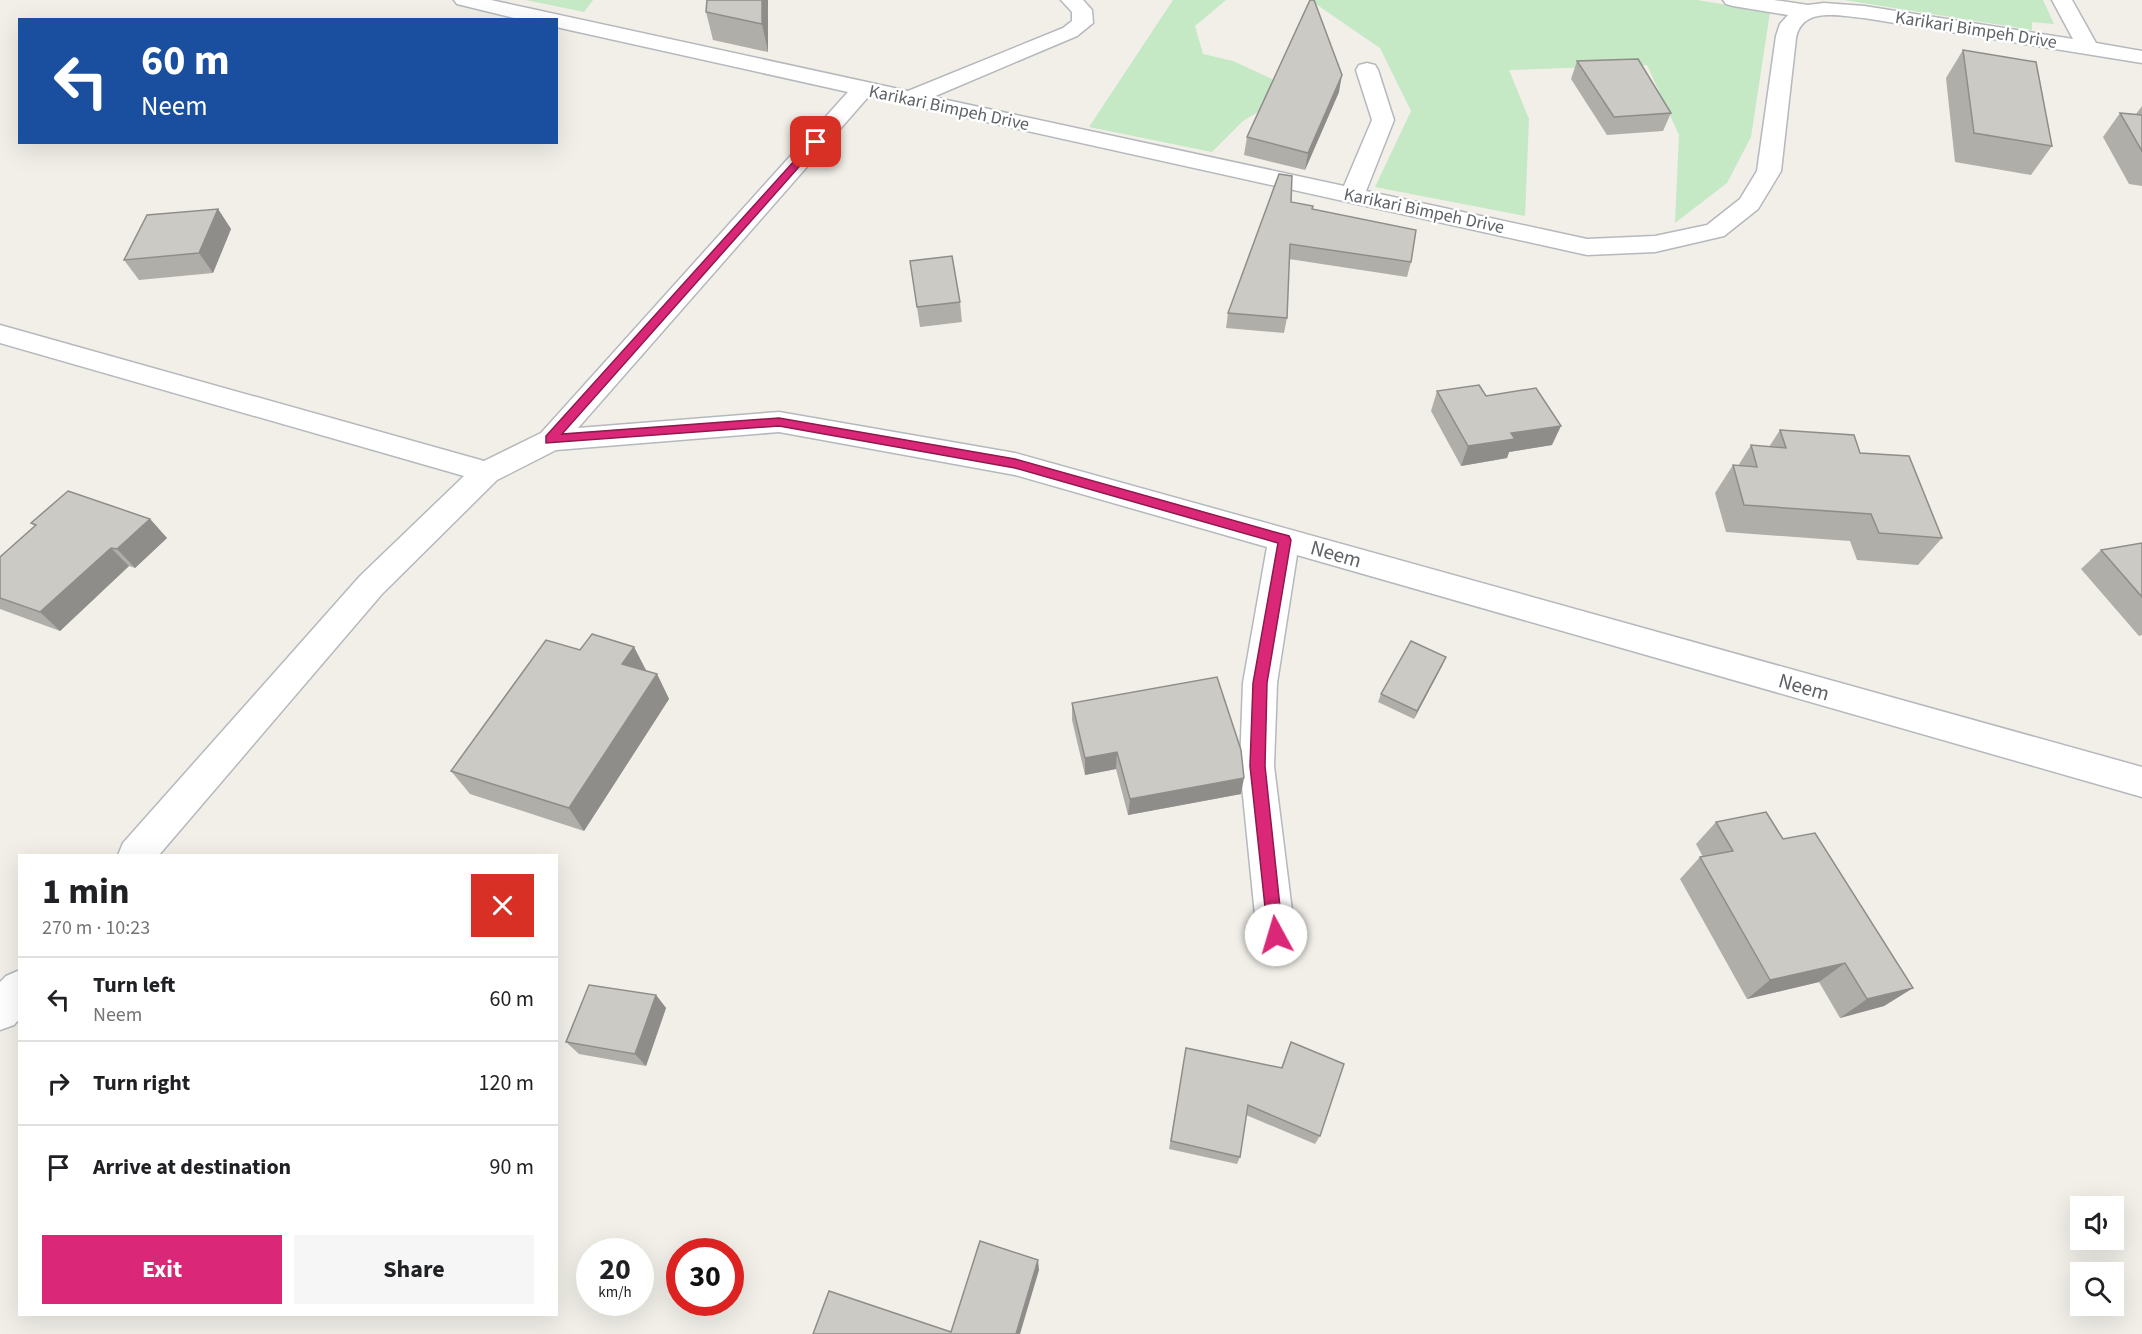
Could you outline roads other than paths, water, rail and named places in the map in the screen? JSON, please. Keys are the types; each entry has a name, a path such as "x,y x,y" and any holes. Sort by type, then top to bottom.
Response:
{"street":[{"path":"464,0 542,18"},
{"path":"909,99 1070,33 1083,23 1082,10 1071,0"},
{"path":"1733,0 1805,11"},
{"path":"2062,0 2088,48"},
{"name":"Karikari Bimpeh Drive","path":"558,21 1587,247 1655,244 1715,231 1749,204 1769,171 1789,25 1805,11 1864,12 2142,57"},
{"path":"1352,195 1383,120 1367,70"},
{"path":"551,440 863,89"},
{"path":"0,333 487,472"},
{"name":"Neem","path":"137,854 371,585 487,472 551,440 779,422 1015,464 2142,782"},
{"path":"1276,935 1257,766 1260,683 1284,540"},
{"path":"0,1011 18,991"}]}
